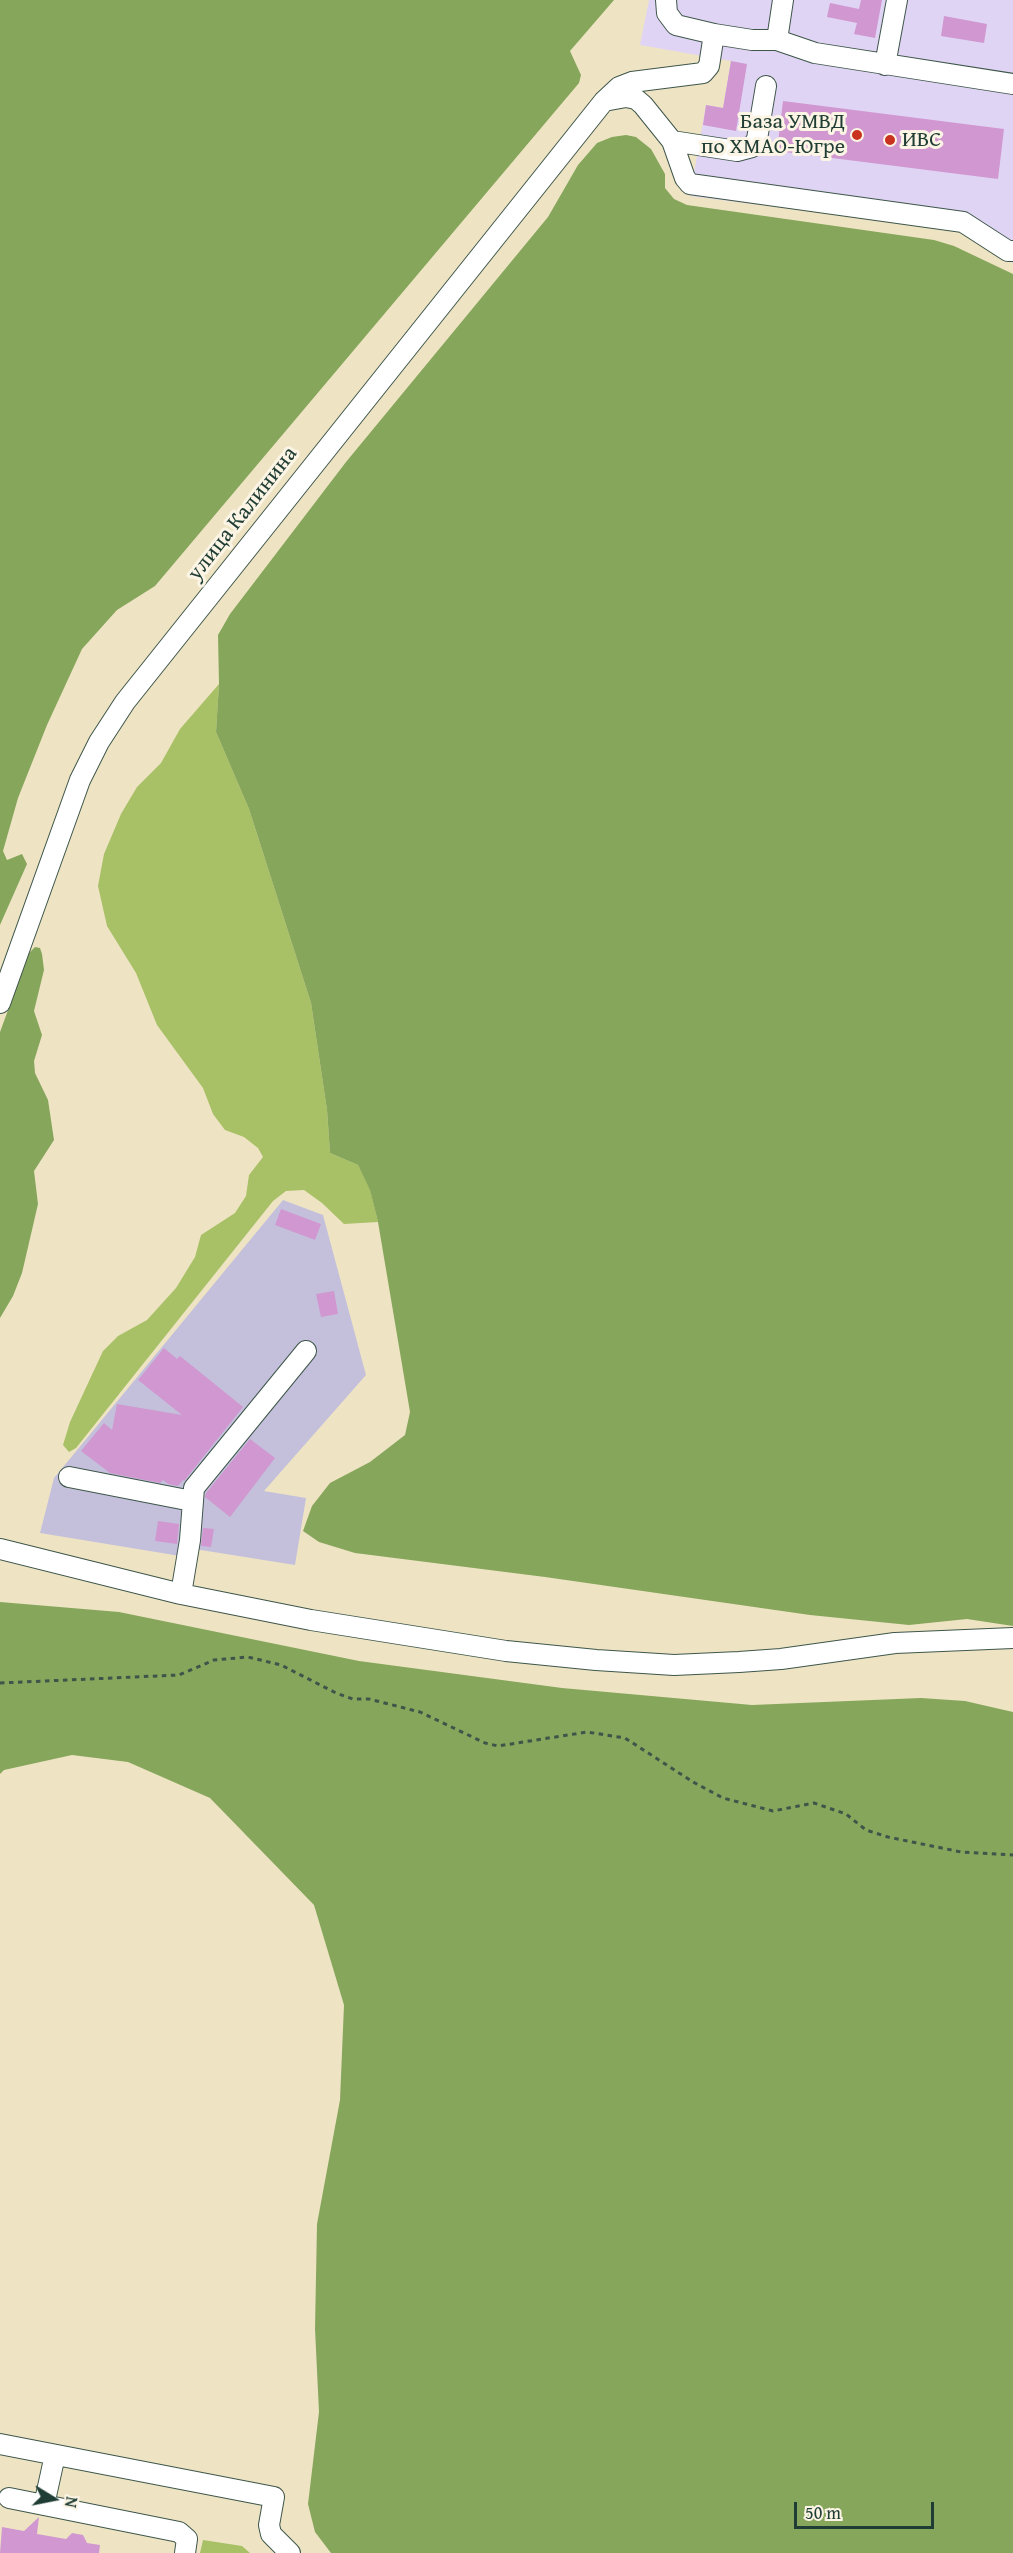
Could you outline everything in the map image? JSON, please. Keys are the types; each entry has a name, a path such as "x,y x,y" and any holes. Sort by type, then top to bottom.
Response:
{"street":[{"path":"666,0 667,13 676,25 752,40 777,40 815,53 1013,84"},
{"path":"777,40 783,0"},
{"path":"885,65 897,0"},
{"name":"улица Калинина","path":"0,1004 80,780 99,742 125,702 604,101 619,87 632,82 703,73 709,66 714,34"},
{"path":"672,141 737,151 752,147 757,139 766,86"},
{"path":"604,101 616,97 636,99 672,141 685,178 690,184 963,222 1013,251"},
{"path":"181,1594 190,1540 194,1488 306,1351"},
{"path":"69,1477 192,1501"},
{"path":"0,1549 181,1594 311,1620 506,1651 674,1665 781,1659 895,1643 1013,1638"},
{"path":"0,2444 274,2497 269,2525 271,2534 290,2553"},
{"path":"44,2505 55,2455"},
{"path":"9,2498 179,2532 187,2539 185,2553"}],"path":[{"path":"0,1683 179,1675 214,1660 248,1657 280,1665 345,1696 369,1699 420,1712 485,1743 498,1746 587,1732 625,1738 693,1782 723,1798 774,1811 814,1803 846,1814 866,1830 888,1837 961,1852 1013,1855"}],"shaded area":[{"name":"База УМВД по ХМАО-Югре","path":"649,0 1013,0 1013,263 958,230 690,196 706,105 723,108 731,61 640,45"},
{"path":"283,1200 323,1215 366,1375 264,1491 306,1498 295,1565 182,1547 180,1556 40,1533 54,1478"}],"green space":[{"path":"0,0 614,0 570,51 581,75 579,83 155,586 117,610 82,649 47,725 18,798 3,851 7,860 22,854 27,864 0,925"},
{"path":"626,135 636,137 651,149 665,174 665,188 674,199 687,205 934,240 954,246 1013,274 1013,1626 967,1619 909,1625 810,1615 545,1577 355,1553 319,1542 303,1531 312,1506 330,1483 370,1462 405,1435 410,1412 378,1222 370,1190 358,1165 330,1153 327,1110 311,1003 249,809 216,732 219,684 218,635 230,614 346,462 548,217 578,165 597,143"},
{"path":"219,684 216,732 249,809 311,1003 327,1110 330,1153 358,1165 370,1189 378,1222 344,1224 304,1190 286,1191 273,1201 76,1448 69,1452 63,1445 70,1422 103,1351 118,1336 147,1320 176,1288 195,1257 201,1235 235,1213 246,1196 249,1175 263,1157 258,1148 244,1137 225,1130 213,1114 203,1088 157,1025 136,973 107,926 98,886 104,854 121,814 137,787 161,763 180,729"},
{"path":"35,947 40,948 44,970 34,1011 42,1035 34,1061 35,1073 48,1100 54,1140 34,1171 38,1204 22,1273 13,1296 0,1318 0,1032 29,953"},
{"path":"0,1602 119,1612 359,1661 562,1688 752,1705 921,1698 965,1701 1013,1712 1013,2553 331,2553 315,2532 308,2504 319,2412 315,2329 317,2224 340,2100 344,2005 314,1905 210,1798 128,1762 72,1755 4,1770 0,1774"},
{"path":"203,2540 242,2546 250,2553 200,2553"}],"building":[{"path":"861,0 882,0 875,38 854,34 857,23 827,17 830,3 859,9"},
{"path":"944,16 987,24 984,43 941,36"},
{"path":"731,61 747,64 736,131 703,125 706,105 723,108"},
{"name":"ИВС","path":"783,101 1004,129 998,179 777,151"},
{"path":"281,1209 321,1224 315,1240 275,1225"},
{"path":"334,1291 338,1314 321,1317 316,1294"},
{"path":"164,1348 177,1359 180,1356 243,1407 178,1486 168,1484 163,1480 160,1483 110,1473 81,1451 104,1423 112,1430 117,1404 182,1415 138,1380"},
{"path":"250,1439 275,1458 230,1517 205,1497 206,1493"},
{"path":"158,1521 179,1524 177,1544 155,1541"},
{"path":"203,1528 214,1529 211,1547 201,1546"},
{"path":"39,2517 37,2534 66,2539 72,2533 83,2535 87,2543 100,2545 99,2553 0,2553 2,2527 24,2531"}],"place":[{"name":"База УМВД по ХМАО-Югре","path":"857,135"},
{"name":"ИВС","path":"890,140"}]}
